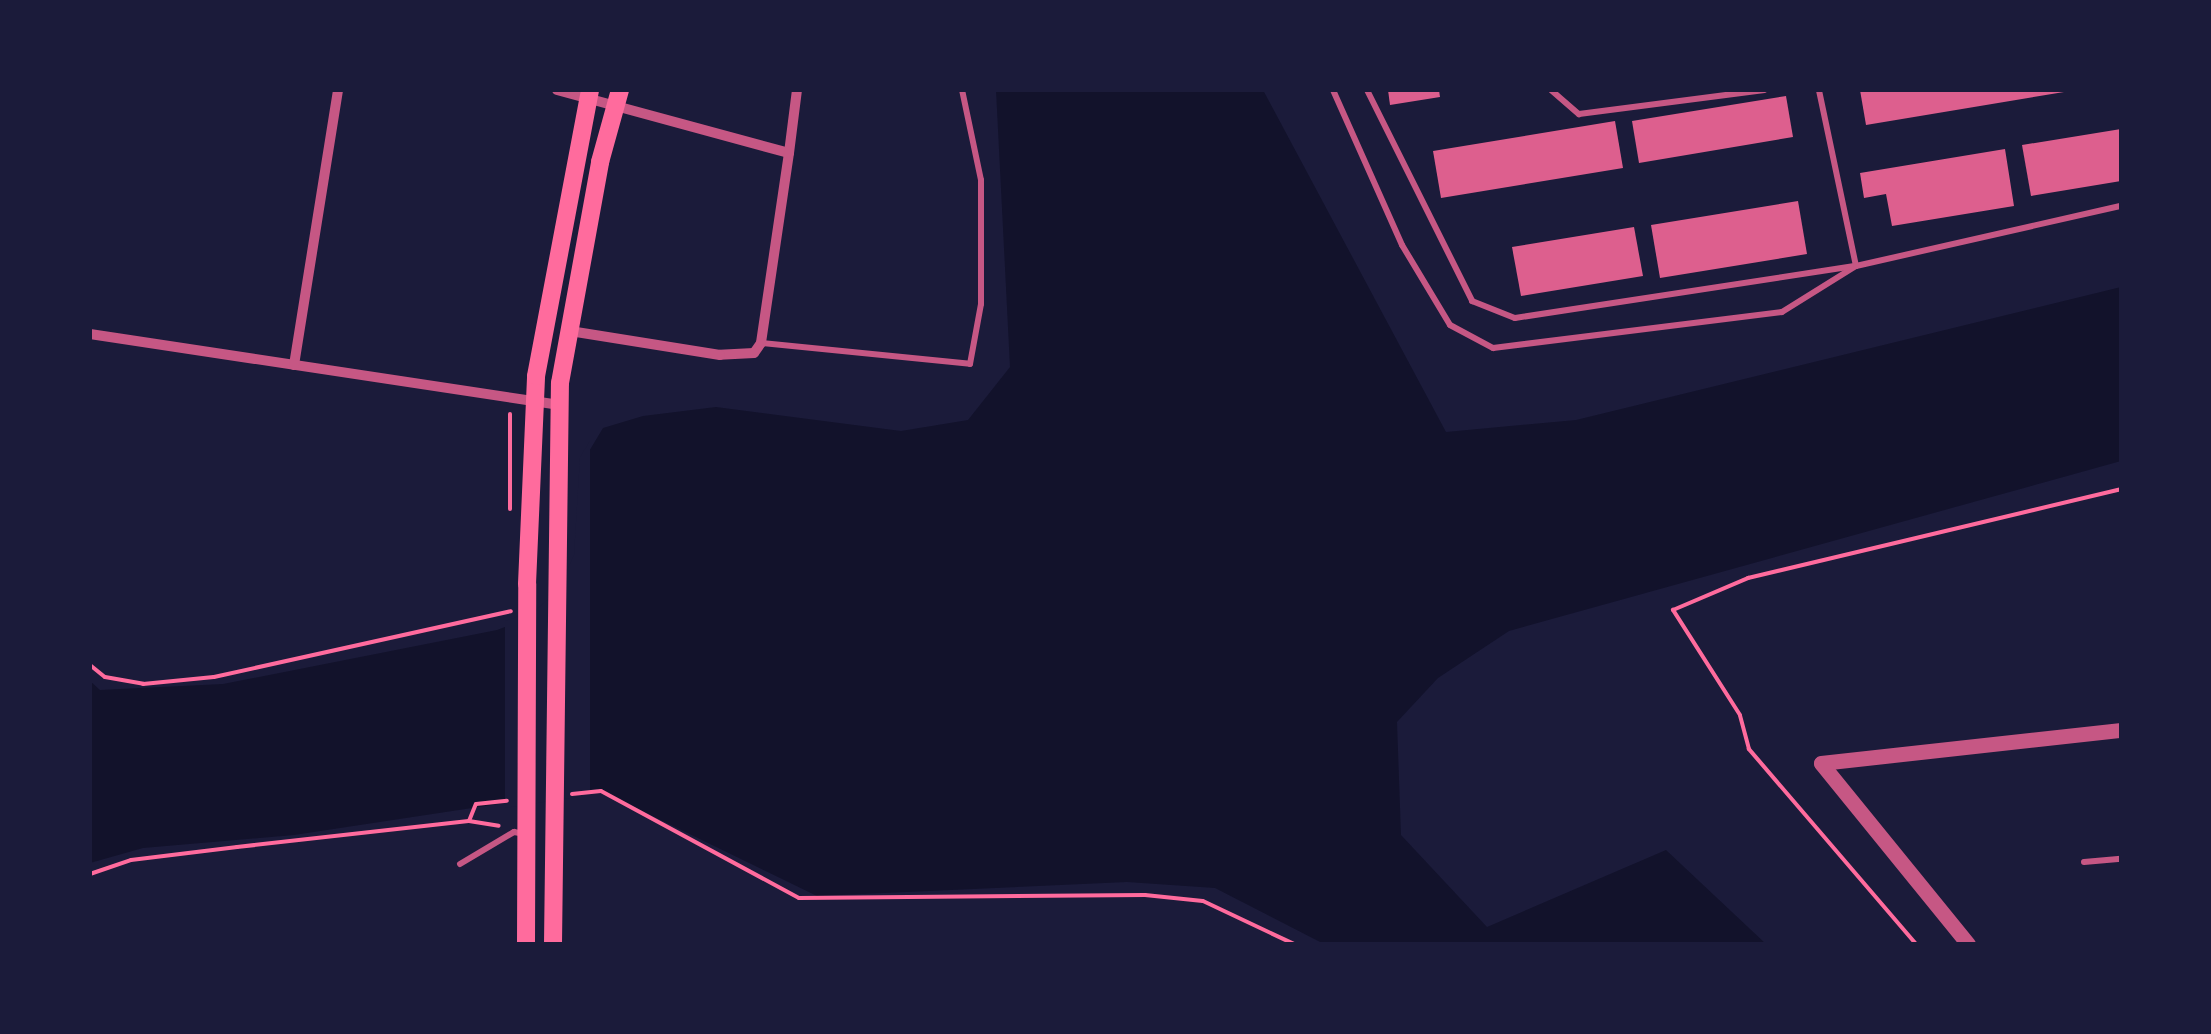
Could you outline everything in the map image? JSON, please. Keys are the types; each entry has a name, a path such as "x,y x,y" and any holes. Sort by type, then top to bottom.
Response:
{"main road":[{"path":"526,944 520,833 519,588 535,402 589,95"},
{"path":"553,944 554,584 560,405 570,331 618,99"}],"street":[{"path":"294,365 338,90"},
{"path":"557,90 618,99 789,154"},
{"path":"570,331 720,355 754,352 761,343 797,90"},
{"path":"90,334 560,405"},
{"path":"1968,944 1821,763 2121,730"}],"lane":[{"path":"761,343 970,364 982,304 981,180 962,90"},
{"path":"1333,90 1402,244 1450,325 1493,348 1782,312 1856,266"},
{"path":"1367,90 1472,301 1515,318 1856,266 2121,206"},
{"path":"1551,90 1580,114 1764,90"},
{"path":"1819,90 1856,266"},
{"path":"460,864 520,833"},
{"path":"2084,862 2121,859"}],"path":[{"path":"510,399 510,515"},
{"path":"1916,944 1749,749 1740,715 1673,610 1748,578 2121,489"},
{"path":"511,630 511,611 519,588"},
{"path":"90,665 105,677 142,684 214,677 511,611"},
{"path":"565,795 601,792 799,898 1145,895 1203,901 1294,944"},
{"path":"90,874 149,858 469,822 520,833 512,798 476,804 469,822"}],"shaded area":[{"path":"996,90 1263,90 1446,432 1576,420 2121,287 2121,461 1509,631 1438,678 1397,722 1401,835 1487,927 1666,850 1766,944 1324,944 1215,888 1127,882 817,896 597,789 294,835 143,848 90,863 90,681 100,690 223,684 497,630 539,614 579,556 585,458 603,428 643,416 716,407 901,431 968,420 1010,367"}],"pier":[{"path":"590,441 590,795 505,808 505,621 536,610 558,590 574,555 580,457"}],"building":[{"path":"1388,90 1439,90 1440,97 1390,105"},
{"path":"1860,90 2064,90 2064,92 1866,125"},
{"path":"1786,96 1793,137 1639,163 1632,121"},
{"path":"1615,121 1623,168 1441,198 1433,151"},
{"path":"2121,129 2121,181 2031,196 2022,145"},
{"path":"2005,149 2014,206 1892,226 1886,194 1864,198 1860,173"},
{"path":"1798,201 1807,254 1660,278 1651,225"},
{"path":"1634,227 1643,276 1521,296 1512,247"}]}
